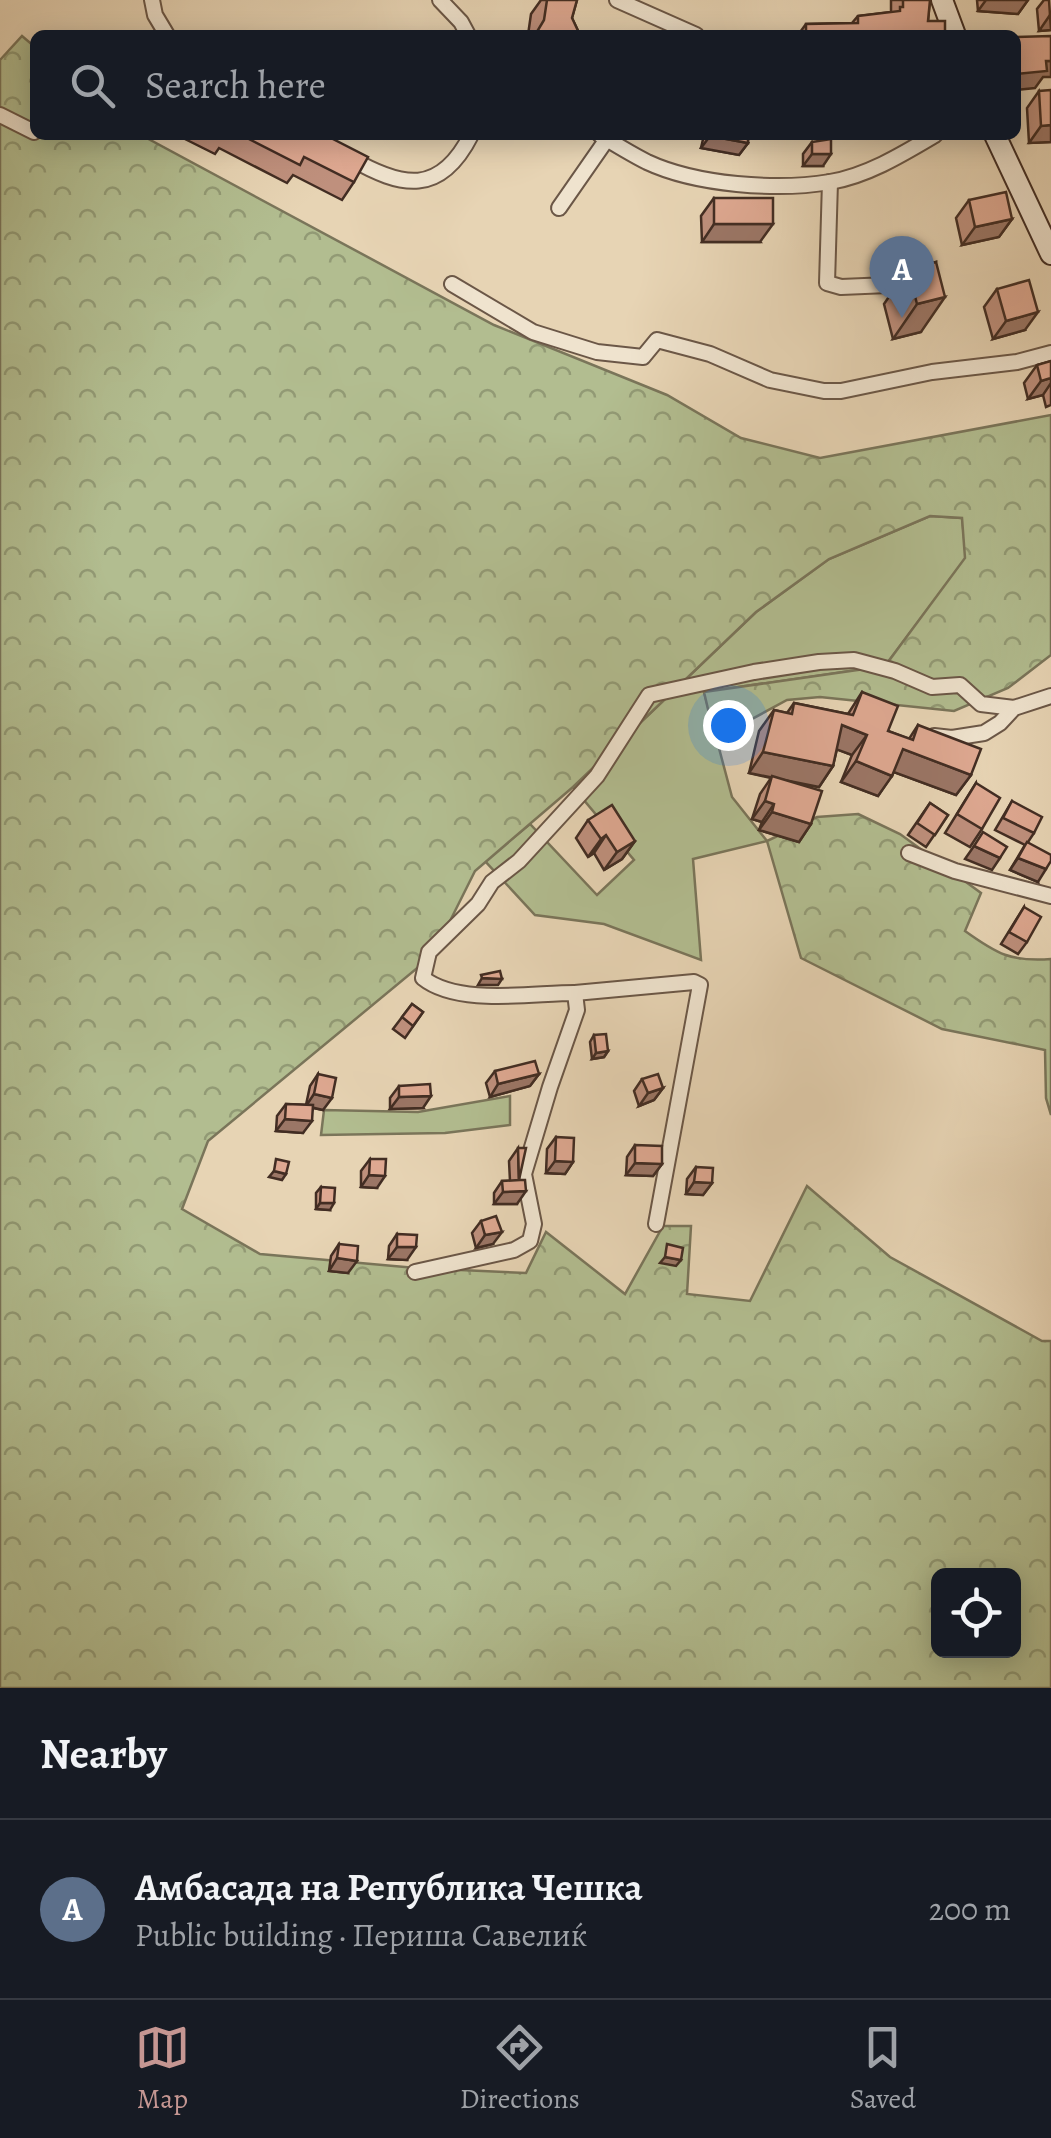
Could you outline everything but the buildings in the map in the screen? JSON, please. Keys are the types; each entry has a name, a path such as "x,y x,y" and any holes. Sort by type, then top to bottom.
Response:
{"street":[{"path":"152,0 155,15 165,30"},
{"path":"440,0 465,30"},
{"path":"942,0 953,30"},
{"path":"625,1 686,30"},
{"path":"0,115 30,130"},
{"path":"336,150 395,181 423,180 445,170 468,140"},
{"path":"559,208 601,140"},
{"path":"608,140 650,164 718,182 779,185 830,182 871,170 926,140"},
{"path":"998,140 1051,254"},
{"path":"830,182 827,283 841,287 912,284"},
{"path":"452,284 533,332 597,352 643,357 657,340 710,354 770,380 824,391 1017,362 1051,353"},
{"path":"656,1224 700,985 694,982 575,993 466,994 436,988 423,978 429,952 597,776 649,696 754,672 854,660 932,686 960,684 981,704 1014,708 1051,696"},
{"path":"919,734 952,738 984,732 1000,724 1014,708"},
{"path":"909,853 955,871 1051,896"},
{"path":"415,1272 514,1250 530,1242 534,1224 524,1174 577,1010 575,993"}],"green space":[{"path":"22,36 30,43 30,140 150,140 494,325 667,395 741,438 820,458 1051,415 1051,655 1008,688 954,711 820,697 787,700 715,739 704,692 885,666 965,558 962,518 930,516 829,559 756,612 573,787 475,871 433,955 208,1141 182,1209 260,1254 416,1268 526,1273 546,1232 625,1294 663,1226 691,1226 687,1294 750,1301 807,1186 890,1257 1042,1341 1051,1341 1051,1688 0,1688 0,60"},
{"path":"930,516 962,518 966,558 885,666 704,692 732,797 767,841 693,859 701,960 604,924 535,915 485,861 530,824 597,895 634,860 573,787 756,612 829,559"},
{"path":"858,814 900,834 981,893 965,931 1005,955 1051,959 1051,1115 1046,1098 1045,1050 942,1029 801,958 767,841 817,817"},
{"path":"510,1096 510,1125 445,1133 321,1135 324,1110 418,1112"}],"place":[{"name":"Амбасада на Република Чешка","path":"902,318"}]}
